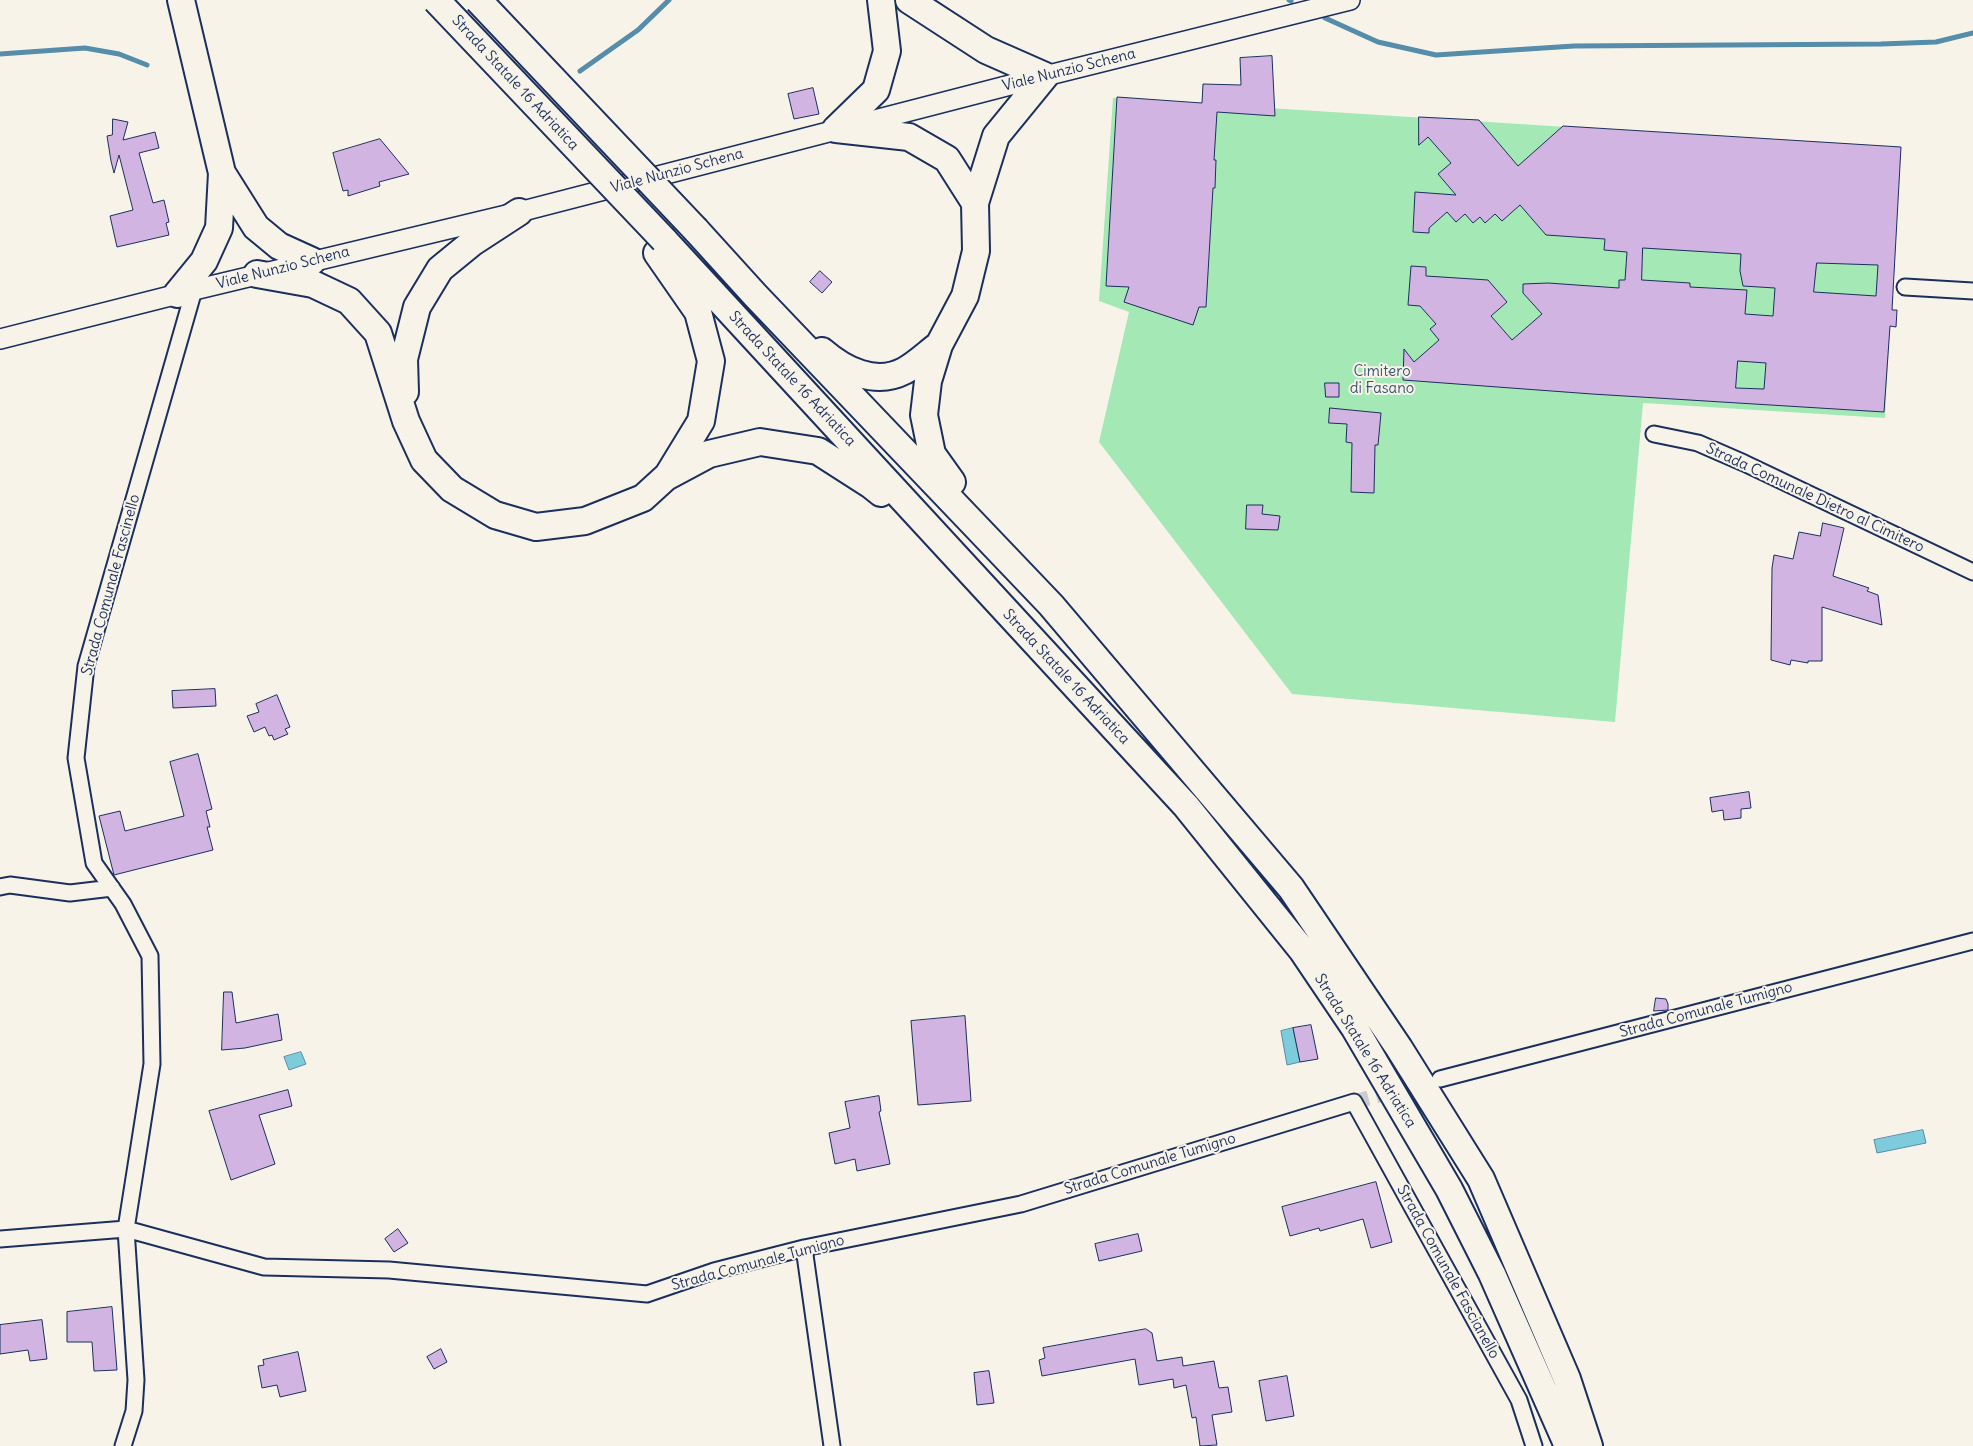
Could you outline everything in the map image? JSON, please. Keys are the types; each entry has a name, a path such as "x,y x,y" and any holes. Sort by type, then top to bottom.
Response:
{"highway":[{"path":"181,0 222,173 219,228 204,261 185,292"},
{"name":"Strada Statale 16 Adriatica","path":"436,0 578,150 656,241 1062,670 1186,806 1302,950 1354,1027 1449,1189 1492,1274 1568,1446"},
{"name":"Strada Statale 16 Adriatica","path":"478,0 755,295 1051,605 1291,888 1399,1048 1481,1179 1567,1379 1589,1446"},
{"path":"836,130 876,90 887,50 880,0"},
{"path":"909,0 986,50 1045,76 996,136 975,203 976,251 965,296 939,345 928,381 924,415 932,454 961,496 1051,605"},
{"path":"836,130 909,137 947,159 975,203"},
{"path":"222,173 256,227 279,246 312,261"},
{"path":"406,421 404,359 417,307 440,269 473,242 519,212"},
{"path":"656,241 698,312 711,360 701,421 666,477"},
{"path":"257,274 312,284 350,301 378,333 406,421 424,460 452,489 495,515 536,527 585,521 643,498 666,477 709,454 760,442 818,450 872,485 995,600"},
{"path":"755,295 839,365 875,378 904,371 939,345"}],"street":[{"name":"Viale Nunzio Schena","path":"1,340 257,274 519,212 1045,76 1350,0"},
{"path":"1905,287 1973,291"},
{"name":"Strada Comunale Fascinello","path":"123,1446 134,1411 136,1380 126,1230 152,1064 150,956 123,904 94,863 76,758 86,666 185,292"},
{"name":"Strada Comunale Dietro al Cimitero","path":"1654,434 1698,443 1736,459 1973,572"},
{"path":"0,887 10,885 70,893 112,888"},
{"name":"Strada Comunale Tumigno","path":"1440,1079 1973,940"},
{"name":"Strada Comunale Tumigno","path":"0,1239 126,1230 264,1267 389,1270 647,1294 714,1272 804,1248 1021,1204 1354,1102"},
{"name":"Strada Comunale Fascianello","path":"1354,1102 1519,1400 1534,1446"},
{"path":"804,1248 832,1446"}],"green space":[{"name":"Cimitero di Fasano","path":"1113,98 1629,131 1899,154 1885,418 1643,403 1615,722 1292,694 1099,442 1129,312 1099,301"}],"water":[{"path":"1293,1028 1300,1062 1287,1065 1281,1031"},
{"path":"301,1052 306,1064 289,1070 284,1057"},
{"path":"1923,1130 1926,1143 1877,1153 1874,1140"}],"building":[{"path":"1272,56 1275,116 1217,112 1214,160 1216,160 1215,188 1213,188 1206,307 1199,307 1193,325 1124,302 1129,287 1106,286 1117,97 1202,103 1203,84 1241,85 1240,58"},
{"path":"813,88 819,114 794,119 788,94"},
{"path":"1419,117 1479,120 1518,166 1563,126 1901,147 1892,310 1897,310 1896,327 1890,326 1884,412 1403,380 1404,349 1414,362 1439,340 1430,329 1436,324 1420,306 1408,305 1411,266 1426,267 1426,276 1488,280 1507,302 1491,316 1512,340 1542,314 1523,293 1523,284 1548,283 1619,288 1619,280 1625,280 1627,252 1604,250 1605,239 1546,235 1520,205 1502,221 1495,214 1485,223 1480,217 1473,223 1465,214 1456,222 1447,212 1429,228 1429,233 1413,232 1415,192 1456,195 1438,174 1451,163 1428,137 1419,145","holes":["1643,248 1741,254 1740,271 1743,286 1775,288 1773,316 1745,314 1747,290 1690,287 1690,283 1642,280","1817,263 1878,265 1876,296 1814,292","1738,361 1766,363 1764,389 1736,388"]},
{"path":"113,119 128,122 123,140 155,132 159,148 139,153 153,203 164,200 169,222 166,223 169,235 117,247 110,216 133,210 119,155 114,173 111,161 107,136 112,135"},
{"path":"380,139 409,174 379,182 380,186 348,196 348,190 343,191 333,153"},
{"path":"820,271 832,282 822,293 810,282"},
{"path":"1325,383 1339,383 1339,397 1326,397"},
{"path":"1330,408 1381,413 1378,445 1375,445 1374,493 1351,492 1352,443 1346,442 1347,424 1329,423"},
{"path":"1247,505 1263,505 1262,514 1280,516 1278,530 1246,529"},
{"path":"1823,523 1844,528 1833,576 1869,588 1867,591 1878,595 1882,625 1822,607 1822,661 1808,661 1808,663 1791,660 1790,665 1771,660 1772,568 1774,555 1793,559 1799,532 1820,536"},
{"path":"215,689 216,706 173,708 172,691"},
{"path":"277,695 290,727 285,729 288,734 274,740 272,735 269,736 265,727 254,732 247,716 259,712 256,704"},
{"path":"198,754 212,809 206,811 210,827 207,827 213,850 114,875 99,816 120,811 125,831 184,816 170,762"},
{"path":"1749,792 1751,808 1741,809 1741,818 1724,820 1723,810 1712,812 1710,798"},
{"path":"224,992 232,992 236,1023 278,1014 282,1040 245,1048 222,1050"},
{"path":"1656,998 1666,999 1668,1010 1654,1011"},
{"path":"965,1016 971,1101 918,1105 911,1021"},
{"path":"1311,1025 1318,1059 1300,1062 1293,1028"},
{"path":"288,1090 292,1106 259,1115 275,1164 231,1180 209,1111"},
{"path":"879,1096 881,1111 879,1112 890,1164 857,1171 855,1159 835,1164 829,1133 850,1128 845,1102"},
{"path":"1376,1182 1392,1242 1371,1248 1363,1219 1320,1231 1319,1228 1290,1236 1282,1207"},
{"path":"398,1229 408,1243 394,1252 385,1239"},
{"path":"1138,1234 1142,1251 1099,1261 1095,1244"},
{"path":"112,1307 117,1370 94,1371 92,1342 67,1342 67,1312"},
{"path":"42,1320 47,1359 30,1361 28,1350 0,1354 0,1325"},
{"path":"1146,1329 1152,1333 1157,1361 1182,1357 1183,1366 1214,1361 1219,1388 1228,1387 1232,1412 1212,1415 1217,1445 1200,1446 1196,1417 1192,1418 1186,1385 1174,1388 1173,1379 1139,1385 1135,1359 1042,1376 1039,1360 1045,1358 1043,1348"},
{"path":"441,1349 447,1362 434,1369 427,1357"},
{"path":"298,1352 306,1391 280,1397 277,1385 262,1388 258,1366 264,1365 263,1360"},
{"path":"989,1371 994,1403 977,1405 974,1373"},
{"path":"1287,1376 1294,1416 1266,1421 1259,1381"}],"waterway":[{"path":"580,71 638,30 669,0"},
{"path":"1325,18 1378,42 1436,55 1574,46 1936,42 1973,33"},
{"path":"0,54 85,48 119,54 147,65"}],"tunnel":[{"path":"1354,1102 1428,1082"}]}
